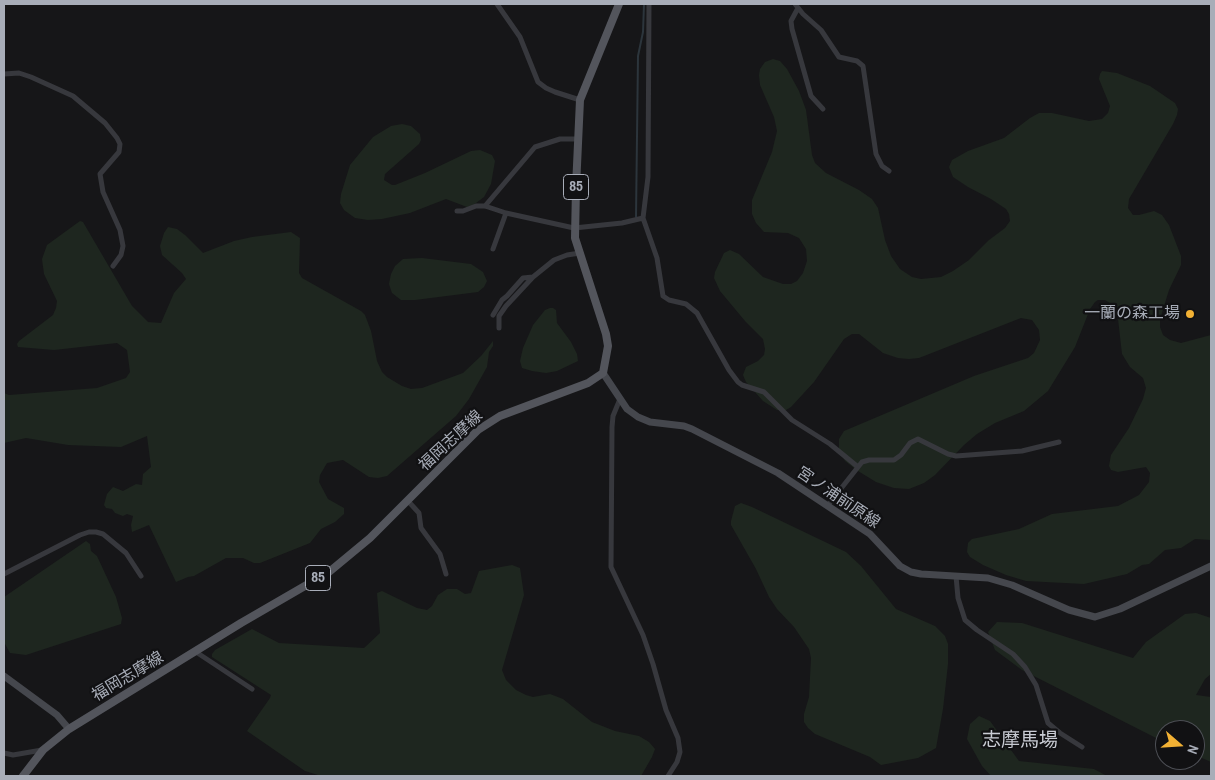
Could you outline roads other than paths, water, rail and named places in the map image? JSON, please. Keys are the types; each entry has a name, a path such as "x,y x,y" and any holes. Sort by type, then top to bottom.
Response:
{"main road":[{"name":"85","path":"604,373 608,346 606,334 580,254 574,228 581,92 619,4"},
{"name":"宮ノ浦前原線","path":"604,373 620,399 638,417 650,422 684,426 692,429 778,474 870,534 900,566 921,574 973,576 999,580 1069,610 1095,617 1120,610 1211,566"},
{"name":"福岡志摩線","path":"23,776 43,750 69,729 329,572 370,538 466,442 486,425 500,416 588,383 604,373"},
{"path":"4,676 57,715 69,729"}],"street":[{"path":"497,4 520,37 538,82 555,92 580,100"},
{"path":"649,4 648,177 643,218 657,258 662,292 665,298 686,304 697,313 729,370 738,382 764,392 792,420 830,444 858,467"},
{"path":"823,109 811,96 792,30 790,21 796,6 821,30 838,56 857,61 863,66 876,154 882,166 889,171"},
{"path":"4,74 19,74 31,77 73,96 105,122 118,138 120,152 100,174 103,192 120,230 123,246 121,255 113,266"},
{"path":"485,206 535,147 560,139 579,139"},
{"path":"457,211 476,206 485,206 506,213 574,228 622,223 643,218"},
{"path":"493,249 506,213"},
{"path":"499,328 499,316 533,277 554,260 567,255 580,254"},
{"path":"493,315 502,300 520,279 533,277"},
{"path":"620,399 612,427 611,567 643,636 654,664 666,710 680,742 677,762 668,776"},
{"path":"828,505 862,462 868,460 894,460 901,455 910,443 918,439 956,456 1022,451 1059,442"},
{"path":"408,501 419,513 421,528 440,554 446,574"},
{"path":"4,574 80,535 96,532 104,534 126,553 141,576"},
{"path":"956,576 958,598 965,620 1021,663 1036,684 1048,723 1082,747"},
{"path":"196,652 252,689"},
{"path":"4,753 13,755 43,750"}],"waterway":[{"path":"636,217 638,56 643,32 644,4"}],"place":[{"name":"一蘭の森工場","path":"1190,314"}],"district":[{"name":"志摩馬場","path":"1020,741"}]}
